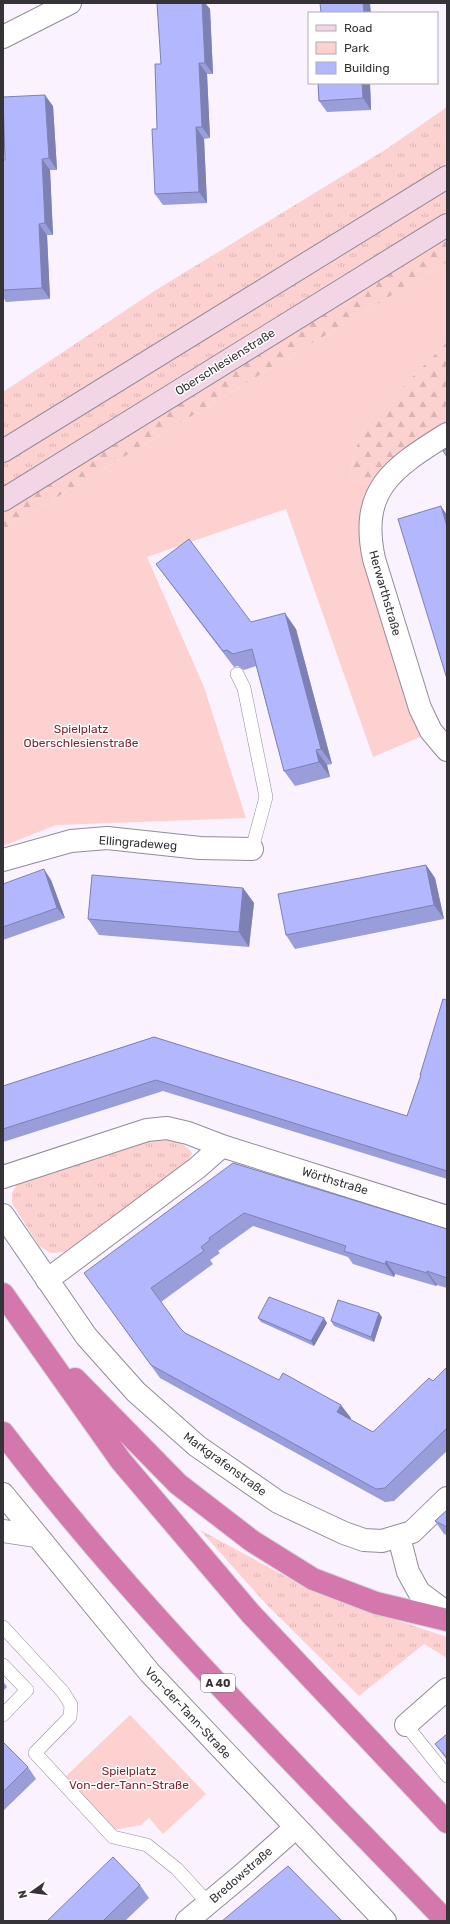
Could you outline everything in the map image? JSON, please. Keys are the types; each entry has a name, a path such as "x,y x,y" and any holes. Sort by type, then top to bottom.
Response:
{"highway":[{"path":"3,1294 24,1326 121,1461 251,1614 447,1822"},
{"path":"24,1326 178,1484 252,1541 313,1579 376,1604 447,1620"},
{"name":"A 40","path":"3,1433 88,1540 221,1686 446,1921"}],"main road":[{"path":"3,451 447,177"},
{"name":"Oberschlesienstraße","path":"3,500 447,225"}],"street":[{"path":"3,37 70,3"},
{"name":"Herwarthstraße","path":"447,434 404,462 389,476 376,496 370,538 374,559 420,708 431,731 447,750"},
{"name":"Ellingradeweg","path":"3,860 36,849 71,841 107,838 200,848 252,849"},
{"name":"Wörthstraße","path":"3,1178 147,1130 167,1128 188,1132 222,1146 447,1217"},
{"path":"47,1280 197,1168 222,1146"},
{"name":"Markgrafenstraße","path":"3,1214 86,1336 136,1392 196,1446 278,1502 344,1533 364,1540 382,1541 412,1532 447,1498"},
{"name":"Von-der-Tann-Straße","path":"3,1494 150,1673 295,1828 385,1921"},
{"path":"3,1531 36,1536"},
{"path":"399,1537 408,1572 419,1592 447,1613"},
{"path":"406,1725 447,1689"},
{"name":"Bredowstraße","path":"187,1921 295,1828"}],"lane":[{"path":"237,674 244,688 266,797 252,849"},
{"path":"3,1627 63,1692 71,1705 70,1717 35,1753 112,1838 147,1845 177,1869 208,1903"},
{"path":"3,1665 27,1690 3,1715"},
{"path":"406,1725 447,1776"}],"green space":[{"path":"447,107 447,176 3,449 3,392 156,290 385,150"},
{"path":"447,178 447,224 3,498 3,452"},
{"path":"447,228 447,262 3,530 3,502"},
{"name":"Spielplatz Oberschlesienstraße","path":"447,262 447,342 373,416 360,436 353,458 350,480 381,487 370,513 427,734 373,757 286,509 147,557 204,687 246,818 56,825 3,846 3,530"},
{"path":"447,342 447,433 381,487 350,480 353,458 360,436 373,416"},
{"path":"156,1138 181,1143 189,1149 192,1153 187,1163 64,1252 51,1253 39,1246 12,1203 12,1193 17,1184"},
{"path":"200,1530 318,1594 447,1637 447,1658 424,1644 359,1696 267,1605"},
{"name":"Spielplatz Von-der-Tann-Straße","path":"130,1715 206,1794 163,1834 149,1818 141,1825 114,1830 65,1777"}],"building":[{"path":"157,3 202,3 205,63 199,63 202,127 196,127 199,192 155,194 152,129 157,129 155,64 161,64"},
{"path":"320,3 363,3 364,12 321,12"},
{"path":"318,84 362,84 363,98 319,101"},
{"path":"45,95 49,158 42,159 45,223 39,224 42,288 3,290 3,160 5,160 3,97"},
{"path":"447,449 447,457 443,451"},
{"path":"441,506 447,527 447,679 398,519"},
{"path":"189,539 251,622 285,613 321,749 316,750 319,762 284,771 252,649 233,654 227,650 223,651 156,564"},
{"path":"426,865 434,905 286,935 278,894"},
{"path":"44,869 57,908 3,927 3,884"},
{"path":"92,875 243,888 239,932 88,919"},
{"path":"443,999 447,1000 447,1171 156,1080 3,1129 3,1086 154,1037 407,1116 421,1075"},
{"path":"233,1163 447,1229 447,1278 427,1271 427,1273 386,1261 385,1264 344,1251 346,1246 244,1213 209,1238 210,1240 201,1247 204,1251 151,1288 185,1333 279,1380 283,1373 341,1405 337,1412 373,1432 429,1378 433,1381 447,1367 447,1428 385,1488 376,1489 151,1365 84,1273"},
{"path":"269,1297 324,1318 311,1341 258,1318"},
{"path":"338,1300 379,1313 371,1337 331,1321"},
{"path":"447,1510 447,1527 435,1521"},
{"path":"447,1734 447,1758 435,1744"},
{"path":"3,1742 28,1767 3,1792"},
{"path":"113,1857 140,1885 103,1921 47,1921"},
{"path":"288,1866 342,1921 222,1921"}]}
